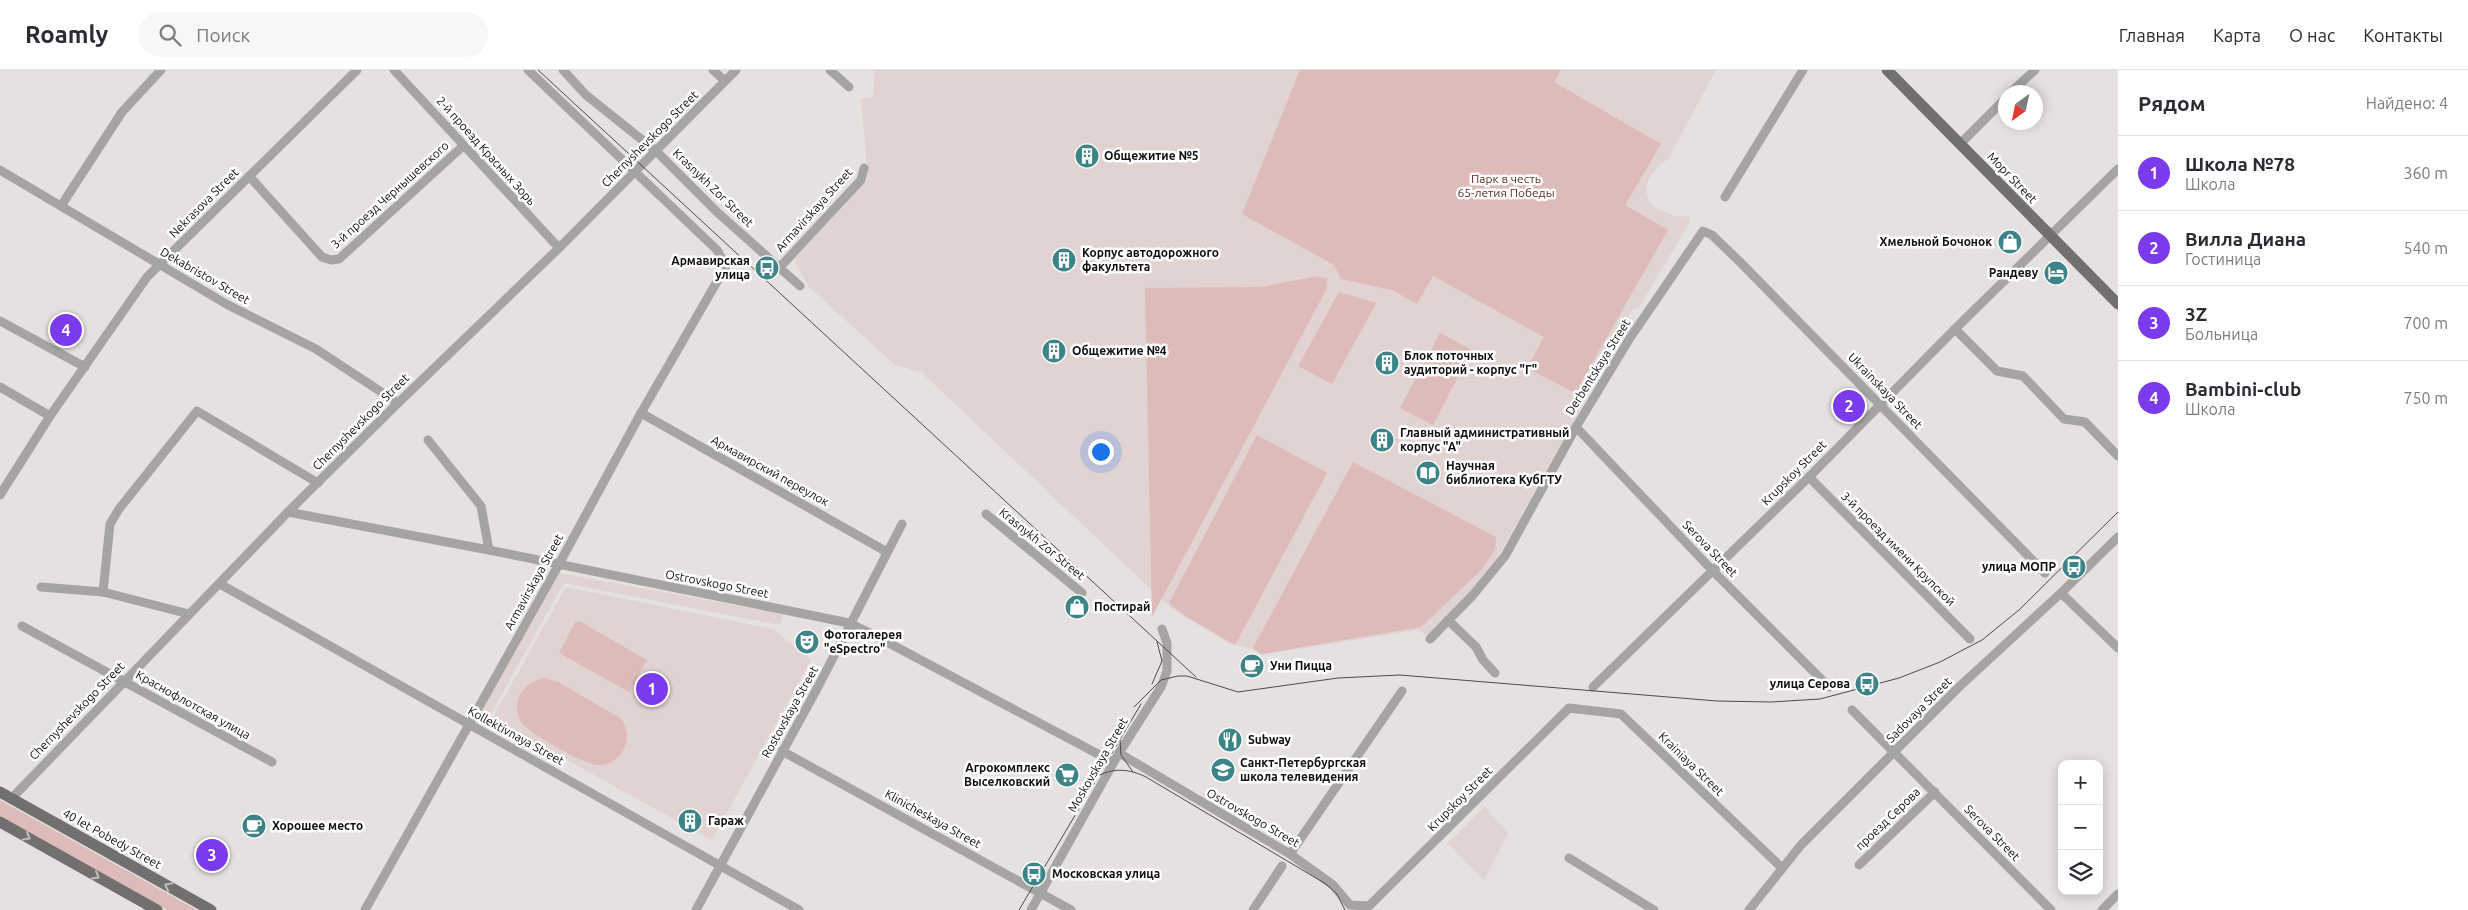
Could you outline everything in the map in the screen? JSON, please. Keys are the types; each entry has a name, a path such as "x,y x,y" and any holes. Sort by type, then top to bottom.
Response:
{"main road":[{"name":"Mopr Street","path":"1887,70 2118,304"},
{"name":"40 let Pobedy Street","path":"0,792 211,910"},
{"path":"0,822 157,910"}],"street":[{"path":"61,206 122,112 161,70"},
{"name":"Nekrasova Street","path":"0,495 50,416 147,277 358,70"},
{"name":"2-й проезд Красных Зорь","path":"394,70 559,248"},
{"path":"528,70 636,171"},
{"name":"Krasnykh Zor Street","path":"562,70 586,95 656,150 717,212 800,286"},
{"path":"713,70 725,81"},
{"name":"Chernyshevskogo Street","path":"11,798 288,512 559,248 736,70"},
{"path":"830,70 849,87"},
{"path":"1725,197 1802,70"},
{"path":"2019,85 2035,70"},
{"path":"1960,144 1998,106"},
{"name":"3-й проезд Чернышевского","path":"249,176 322,256 331,260 340,259 463,146"},
{"name":"Armavirskaya Street","path":"780,267 861,180 864,168"},
{"name":"Krupskoy Street","path":"1593,687 1809,478 1955,329 2118,169"},
{"name":"Dekabristov Street","path":"0,170 228,305 316,349 398,403"},
{"name":"Armavirskaya Street","path":"365,910 558,566 640,413 726,266 717,250 636,171"},
{"name":"Ukrainskaya Street","path":"1703,231 1712,235 1740,262 2045,573"},
{"name":"Derbentskaya Street","path":"1430,639 1505,556 1576,427 1630,338 1703,231"},
{"path":"0,321 84,367"},
{"path":"1955,329 1997,371 2023,376 2064,419 2085,422 2118,456"},
{"path":"0,387 50,416"},
{"path":"103,592 110,524 119,509 197,411 318,483"},
{"name":"Армавирский переулок","path":"640,413 887,552"},
{"name":"Serova Street","path":"1576,427 1712,570 1829,686"},
{"path":"428,440 481,506 488,550"},
{"name":"3-й проезд имени Крупской","path":"1809,478 1970,639"},
{"name":"Ostrovskogo Street","path":"288,512 488,550 558,566 849,624 868,632 1113,762"},
{"name":"Krasnykh Zor Street","path":"986,514 1082,593"},
{"name":"Rostovskaya Street","path":"696,910 838,650 849,624 902,524"},
{"name":"Sadovaya Street","path":"1749,910 1801,845 1960,686 2061,593 2118,537"},
{"name":"Kollektivnaya Street","path":"220,584 799,910"},
{"path":"41,587 103,592 189,614"},
{"path":"2061,593 2118,648"},
{"path":"1448,620 1476,647 1483,660 1495,673"},
{"name":"Краснофлотская улица","path":"22,626 272,762"},
{"name":"Moskovskaya Street","path":"1031,910 1113,762 1152,698 1158,694 1167,671 1167,643 1162,629"},
{"path":"1290,854 1402,691"},
{"name":"Krupskoy Street","path":"1369,906 1568,708"},
{"name":"Krainiaya Street","path":"1568,708 1621,714 1782,868"},
{"name":"Serova Street","path":"1852,710 2051,910"},
{"name":"Klinicheskaya Street","path":"782,751 1071,910"},
{"name":"Ostrovskogo Street","path":"1119,753 1290,854 1333,885 1350,905 1369,906"},
{"name":"проезд Серова","path":"1859,865 1935,792"},
{"path":"1569,858 1654,910"},
{"path":"1253,910 1282,866"},
{"path":"2102,910 2118,894"}],"shaded area":[{"path":"875,70 1716,70 1668,159 1657,167 1649,178 1646,189 1649,202 1657,209 1678,217 1690,216 1689,224 1638,309 1633,309 1615,339 1617,344 1491,569 1429,637 1418,630 1261,655 1252,649 1230,644 1172,609 921,372 895,365 809,287 794,260 868,179 861,98 873,98"},
{"path":"559,573 783,614 780,625 564,583 485,724 477,719"},
{"path":"566,587 773,629 811,660 712,840 492,719"},
{"path":"1485,807 1508,833 1484,880 1448,843"}],"green space":[{"name":"Парк в честь 65-летия Победы","path":"1300,70 1561,70 1554,82 1661,144 1625,205 1668,230 1575,393 1527,368 1544,337 1433,276 1417,304 1392,290 1341,279 1334,265 1242,214"},
{"path":"1318,276 1327,279 1326,290 1152,617 1145,288 1261,287"},
{"path":"1339,292 1376,303 1332,384 1298,366"},
{"path":"1440,333 1472,350 1433,425 1400,408"},
{"path":"1257,435 1327,473 1235,645 1184,615 1169,603"},
{"path":"1353,462 1496,537 1495,550 1481,570 1421,627 1261,654 1253,648"},
{"path":"579,621 647,660 629,692 559,653 575,622"},
{"path":"545,678 558,682 620,718 625,726 627,738 625,747 618,757 612,762 597,765 581,760 558,748 523,724 517,709 520,695 530,684"},
{"path":"0,800 197,910 167,910 0,817"}],"tram line":[{"path":"538,70 1196,677"},
{"path":"1134,707 1161,680 1178,676 1187,676 1238,692 1338,678 1400,675 1717,701 1771,702 1820,699 1899,678 1940,662 1982,640 2019,610 2118,512"},
{"path":"1152,684 1162,661 1157,642"},
{"path":"1019,910 1141,704"},
{"path":"1120,739 1121,755 1133,772"},
{"path":"1096,777 1115,770 1134,772 1146,777 1326,884 1337,894 1345,910"}],"place":[{"name":"Общежитие №5","path":"1087,156"},
{"name":"Хмельной Бочонок","path":"2010,242"},
{"name":"Корпус автодорожного факультета","path":"1064,260"},
{"name":"Армавирская улица","path":"767,268"},
{"name":"Рандеву","path":"2056,273"},
{"name":"Bambini-club","path":"66,330"},
{"name":"Общежитие №4","path":"1054,351"},
{"name":"Блок поточных аудиторий - корпус \"Г\"","path":"1387,363"},
{"name":"Вилла Диана","path":"1849,406"},
{"name":"Главный административный корпус \"А\"","path":"1382,440"},
{"name":"Научная библиотека КубГТУ","path":"1428,473"},
{"name":"улица МОПР","path":"2074,567"},
{"name":"Постирай","path":"1077,607"},
{"name":"Фотогалерея \"eSpectro\"","path":"807,642"},
{"name":"Уни Пицца","path":"1252,666"},
{"name":"улица Серова","path":"1867,684"},
{"name":"Школа №78","path":"652,689"},
{"name":"Subway","path":"1230,740"},
{"name":"Санкт-Петербургская школа телевидения","path":"1223,770"},
{"name":"Агрокомплекс Выселковский","path":"1067,775"},
{"name":"Гараж","path":"690,821"},
{"name":"Хорошее место","path":"254,826"},
{"name":"3Z","path":"212,855"},
{"name":"Московская улица","path":"1034,874"}]}
